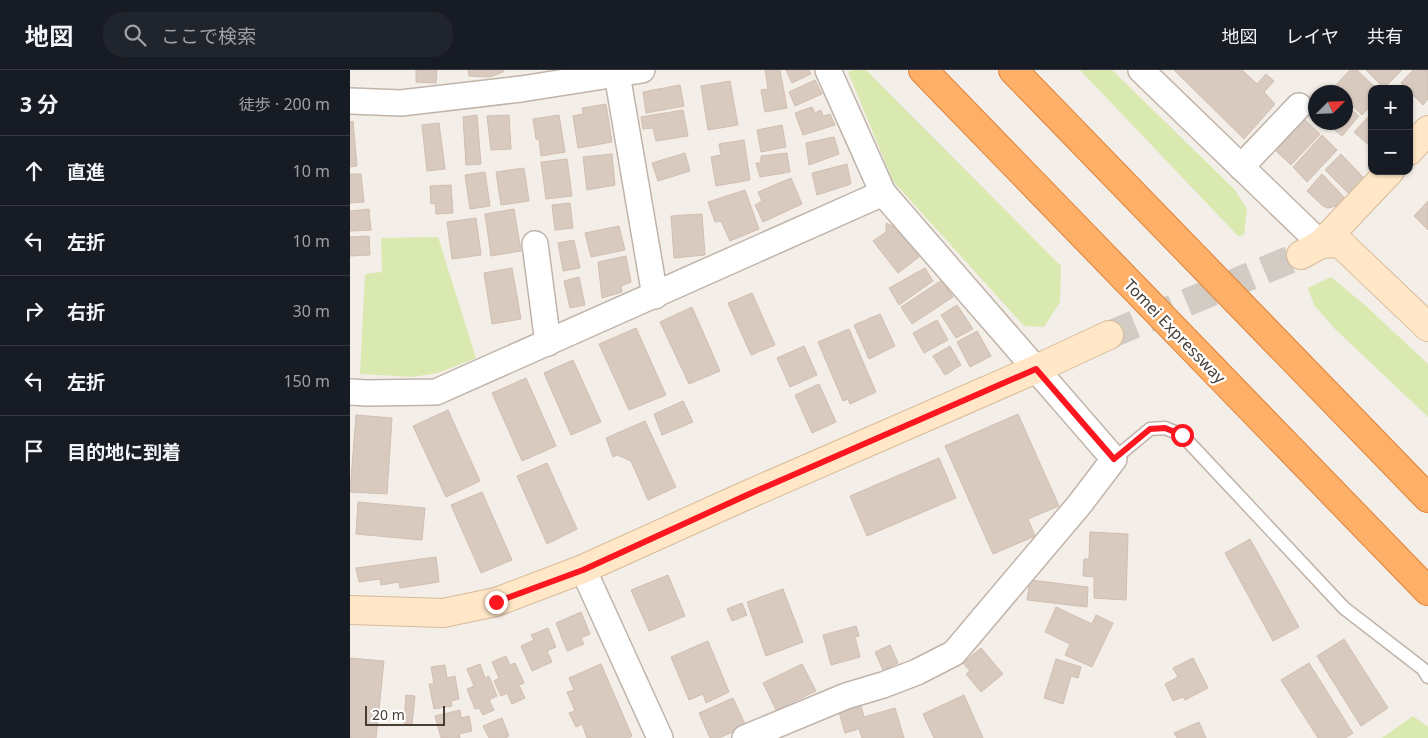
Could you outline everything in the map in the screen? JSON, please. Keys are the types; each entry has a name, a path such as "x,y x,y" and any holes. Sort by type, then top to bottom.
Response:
{"highway":[{"name":"Tomei Expressway","path":"923,70 1428,591"},
{"path":"1013,70 1428,498"},
{"path":"1405,476 1428,494"}],"street":[{"path":"350,101 400,103 520,80 617,74 642,70"},
{"path":"745,738 846,696 917,672 954,653 1079,505 1114,459 883,193 828,70"},
{"path":"1141,70 1241,167 1311,250"},
{"path":"617,74 655,296"},
{"path":"1241,167 1299,106"},
{"path":"1413,147 1428,130"},
{"path":"1311,250 1386,175"},
{"path":"350,392 436,392 883,193"},
{"path":"1311,250 1340,243 1428,327"},
{"path":"535,244 548,343"},
{"path":"350,610 443,613 496,602 583,570 747,495 1036,369 1109,335"},
{"path":"583,570 660,738"}],"lane":[{"path":"1114,459 1150,429 1165,428 1182,435 1344,608 1423,669 1428,677"}],"green space":[{"path":"866,70 1061,266 1060,302 1044,327 1024,326 893,181 848,72"},
{"path":"1080,70 1112,70 1235,190 1247,209 1244,235 1238,236"},
{"path":"438,237 476,358 438,373 412,377 360,374 365,274 382,272 381,238"},
{"path":"1331,277 1366,306 1428,364 1428,417 1334,328 1314,305 1308,288"},
{"path":"1413,716 1428,727 1428,738 1382,738"}],"building":[{"path":"416,70 437,70 436,83 416,82"},
{"path":"468,70 503,70 503,72 490,77 469,76"},
{"path":"765,70 780,70 787,108 765,112 761,90 768,89"},
{"path":"786,70 809,70 811,74 792,83"},
{"path":"1174,70 1242,70 1257,84 1266,74 1274,81 1264,92 1275,104 1244,139"},
{"path":"1350,70 1357,70 1373,85 1368,85 1368,108 1362,115 1353,107 1353,85 1336,85"},
{"path":"1366,70 1402,70 1387,85 1381,85"},
{"path":"1413,70 1428,70 1428,99 1423,105 1413,95 1413,85 1403,85 1401,83"},
{"path":"815,80 822,94 795,106 789,92"},
{"path":"730,81 738,125 708,130 701,86"},
{"path":"680,85 684,106 646,113 643,92"},
{"path":"606,104 612,142 578,148 573,116 583,114 582,108"},
{"path":"812,107 815,113 821,110 823,116 830,114 835,125 803,135 795,113"},
{"path":"683,110 688,136 656,141 653,128 643,129 641,117"},
{"path":"1353,111 1359,116 1353,123"},
{"path":"477,115 481,164 466,165 463,117"},
{"path":"509,115 511,149 491,150 487,116"},
{"path":"559,115 565,152 541,156 533,119"},
{"path":"1368,117 1368,144 1354,132"},
{"path":"1304,119 1308,123 1308,130 1316,130 1320,134 1291,165 1275,150"},
{"path":"353,121 357,166 350,167 350,122"},
{"path":"439,123 445,169 427,171 422,125"},
{"path":"782,125 786,147 761,152 757,130"},
{"path":"1335,130 1347,130 1342,136"},
{"path":"1322,135 1337,150 1307,182 1293,167"},
{"path":"834,137 839,154 809,165 806,143"},
{"path":"744,140 750,180 716,186 711,157 721,155 719,144"},
{"path":"685,153 690,171 658,181 652,163"},
{"path":"787,153 790,172 760,177 756,163 761,163 761,156"},
{"path":"612,154 615,185 587,190 583,157"},
{"path":"1341,154 1363,177 1348,193 1325,170"},
{"path":"567,159 572,196 546,199 541,162"},
{"path":"847,164 851,184 817,195 812,173"},
{"path":"524,168 529,201 501,205 496,172"},
{"path":"485,172 490,206 470,209 465,175"},
{"path":"350,174 361,174 364,202 350,203"},
{"path":"1322,174 1344,197 1336,206 1328,208 1323,206 1307,191"},
{"path":"791,178 802,204 763,222 755,205 762,201 758,192"},
{"path":"451,185 453,213 436,214 435,203 431,204 430,186"},
{"path":"745,190 759,229 730,241 721,221 715,222 708,202"},
{"path":"1428,201 1428,230 1414,216"},
{"path":"570,203 573,228 555,230 552,205"},
{"path":"369,209 371,230 350,231 350,211"},
{"path":"514,209 521,251 491,256 485,214"},
{"path":"702,214 705,255 674,258 671,216"},
{"path":"476,218 481,255 452,259 447,222"},
{"path":"886,223 897,228 919,257 898,273 873,241 886,232"},
{"path":"619,226 625,250 591,257 585,233"},
{"path":"369,236 370,255 350,256 350,237"},
{"path":"574,240 580,268 563,271 558,243"},
{"path":"626,256 631,282 621,286 622,292 602,298 598,262"},
{"path":"512,268 521,319 492,324 484,273"},
{"path":"925,268 933,281 899,305 889,288"},
{"path":"579,277 585,305 570,308 564,281"},
{"path":"942,280 953,297 912,324 901,307"},
{"path":"752,293 775,345 751,355 728,303"},
{"path":"957,305 973,329 956,338 941,315"},
{"path":"692,307 720,371 689,384 660,322"},
{"path":"880,314 895,346 869,359 854,325"},
{"path":"937,320 948,340 924,353 913,333"},
{"path":"636,328 666,395 629,410 599,344"},
{"path":"849,329 876,392 850,404 848,399 843,401 818,342"},
{"path":"977,331 991,356 970,367 957,342"},
{"path":"804,346 817,375 790,387 777,358"},
{"path":"950,346 961,365 945,375 933,356"},
{"path":"573,360 601,422 571,435 544,373"},
{"path":"526,378 556,446 522,461 492,393"},
{"path":"819,384 836,422 812,433 795,395"},
{"path":"683,401 693,422 662,435 654,414"},
{"path":"448,410 480,481 446,497 413,426"},
{"path":"1018,414 1059,506 1028,519 1035,536 993,554 945,446"},
{"path":"356,415 392,418 387,494 350,492"},
{"path":"645,421 676,487 648,500 631,461 617,455 613,457 606,438"},
{"path":"939,458 956,498 867,536 850,496"},
{"path":"547,463 577,529 547,544 517,476"},
{"path":"482,492 512,560 481,573 451,505"},
{"path":"358,502 425,508 422,540 356,534"},
{"path":"1090,532 1128,534 1126,600 1094,598 1094,577 1083,576 1084,559 1089,559"},
{"path":"1250,539 1299,627 1273,641 1225,553"},
{"path":"436,557 439,582 400,588 399,582 381,585 380,579 359,582 356,568"},
{"path":"668,575 685,616 649,631 631,590"},
{"path":"1030,580 1088,587 1087,607 1027,600"},
{"path":"783,589 803,642 766,656 747,602"},
{"path":"742,603 747,615 732,621 727,609"},
{"path":"1056,607 1092,624 1096,615 1113,623 1092,667 1065,655 1070,644 1045,632"},
{"path":"581,612 590,634 581,638 584,644 567,651 556,623"},
{"path":"856,626 859,636 855,637 860,657 831,665 823,635"},
{"path":"548,628 556,647 547,651 552,662 532,671 521,646 534,640 531,635"},
{"path":"1344,639 1388,708 1361,726 1317,656"},
{"path":"708,641 729,692 706,703 703,694 689,700 671,657"},
{"path":"890,645 898,663 883,670 875,652"},
{"path":"981,648 1003,674 981,692 966,674 970,671 963,663"},
{"path":"506,656 510,665 515,663 524,683 519,685 525,698 512,704 507,693 501,696 494,681 499,678 492,662"},
{"path":"350,658 384,661 376,738 350,738"},
{"path":"1193,658 1208,688 1185,700 1183,697 1173,701 1165,684 1178,677 1173,668"},
{"path":"1056,659 1081,667 1078,678 1071,676 1063,704 1044,698"},
{"path":"1309,663 1353,733 1345,738 1318,738 1281,680"},
{"path":"480,664 485,678 489,676 497,696 489,700 494,710 483,715 479,708 475,709 467,689 474,686 467,669"},
{"path":"601,664 632,736 629,738 587,738 582,724 576,727 569,713 575,711 567,692 574,690 569,678"},
{"path":"802,664 816,691 776,710 763,683"},
{"path":"445,665 447,678 455,676 459,699 451,701 452,706 434,709 429,684 434,684 431,667"},
{"path":"406,695 415,696 412,724 404,723"},
{"path":"964,695 983,738 934,738 923,714"},
{"path":"733,698 746,726 719,738 710,738 699,713"},
{"path":"861,706 864,717 895,708 904,738 862,738 859,729 845,733 839,712"},
{"path":"460,710 461,718 469,716 472,731 459,734 460,738 441,738 435,716"},
{"path":"502,718 509,736 505,738 489,738 483,726"},
{"path":"1199,722 1206,738 1177,738 1174,733"}],"tunnel":[{"path":"1109,335 1301,255"}],"route":[{"path":"496,602 583,570 747,495 1036,369 1114,459 1150,429 1165,428 1182,435"}]}
